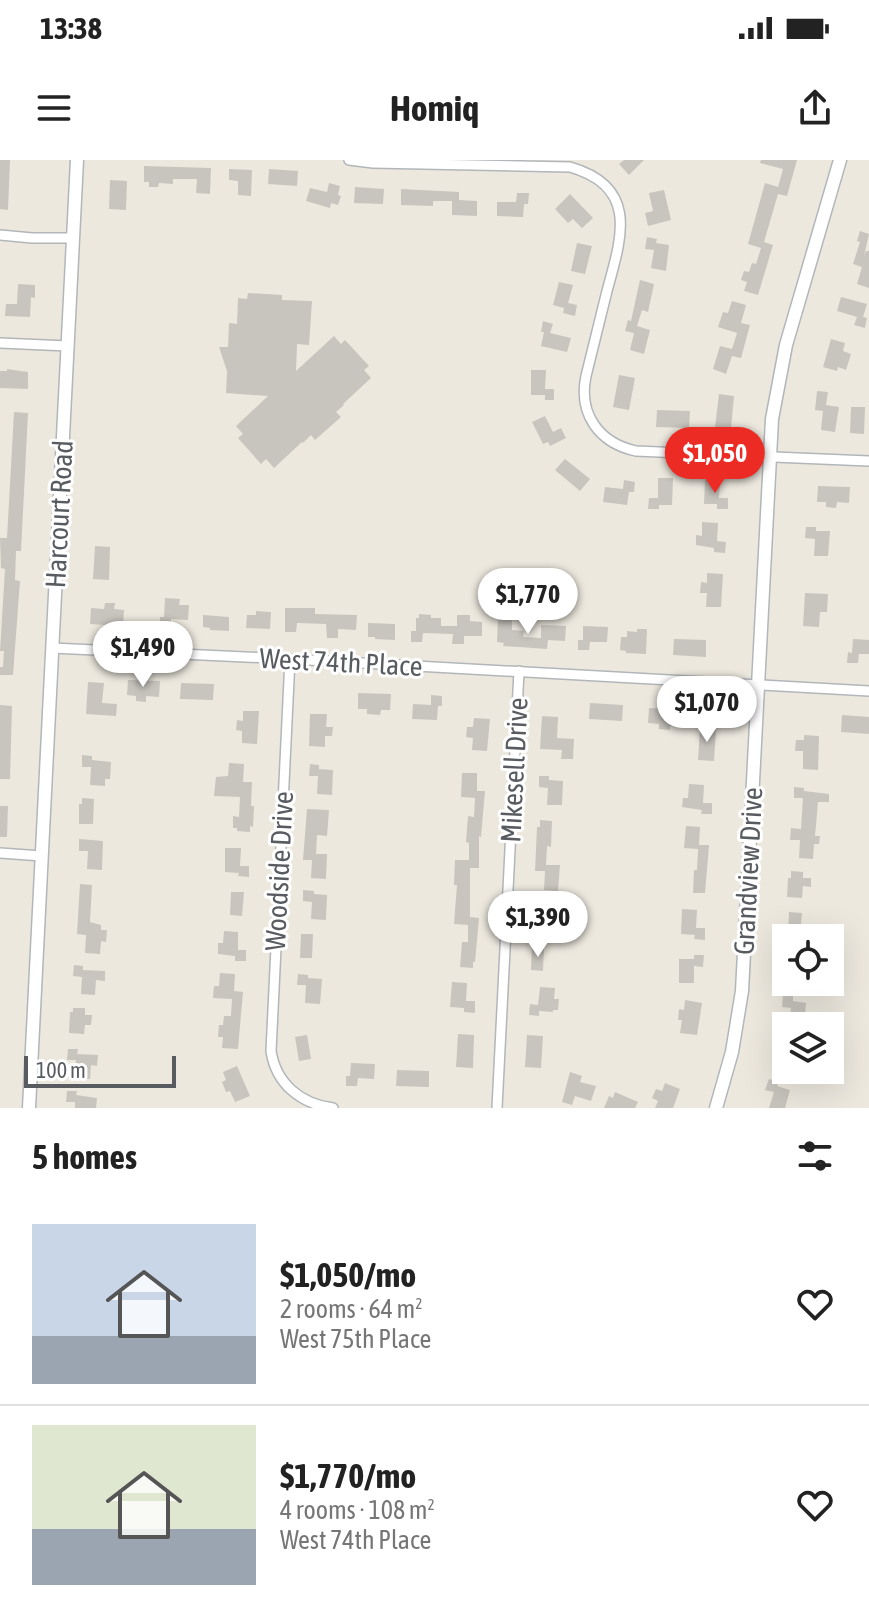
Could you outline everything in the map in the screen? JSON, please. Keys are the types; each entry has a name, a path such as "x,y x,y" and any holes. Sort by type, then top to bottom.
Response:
{"street":[{"name":"Harcourt Road","path":"29,1108 77,160"},
{"path":"349,160 570,167 588,173 609,191 621,219 621,233 585,380 584,400 597,430 612,443 631,450 683,454 869,461"},
{"name":"Grandview Drive","path":"716,1108 732,1052 742,991 769,457 775,395 786,345 840,160"},
{"path":"0,235 73,238"},
{"path":"0,343 68,346"},
{"name":"West 74th Place","path":"52,648 869,691"},
{"name":"Woodside Drive","path":"290,659 271,1042 274,1065 282,1082 308,1102 333,1108"},
{"name":"Mikesell Drive","path":"497,1108 519,671"},
{"path":"0,853 42,856"}],"building":[{"path":"0,160 10,160 8,210 0,209"},
{"path":"624,160 644,160 629,175 619,164"},
{"path":"761,160 797,160 787,196 778,194 764,242 773,245 758,295 744,291 747,282 741,280 744,271 749,272 752,263 756,264 761,248 748,244 765,183 778,187 783,169 760,163"},
{"path":"144,166 211,168 210,194 196,193 197,179 173,179 173,184 159,183 158,187 149,187 149,182 144,182"},
{"path":"229,169 252,170 251,196 238,195 238,181 229,180"},
{"path":"269,169 298,171 297,186 268,184"},
{"path":"110,180 127,181 126,210 109,209"},
{"path":"329,183 340,186 338,205 331,203 330,208 306,201 310,188 327,192"},
{"path":"355,187 384,189 383,204 354,203"},
{"path":"401,189 459,192 459,200 477,201 477,216 452,215 452,201 433,201 433,206 401,205"},
{"path":"664,190 671,220 648,226 645,213 653,211 649,193"},
{"path":"517,193 529,193 523,217 497,216 497,202 516,202"},
{"path":"570,194 593,218 582,228 573,219 568,223 555,209"},
{"path":"860,231 869,234 864,256 869,251 869,288 857,284 862,267 853,264"},
{"path":"647,237 657,239 656,243 669,245 666,271 651,268 654,250 645,249"},
{"path":"577,243 592,246 585,274 571,271"},
{"path":"640,280 654,284 648,312 642,310 637,326 650,330 644,354 630,350 634,333 625,331 628,320 631,321"},
{"path":"559,282 573,285 568,303 577,305 575,316 563,313 564,308 553,305"},
{"path":"18,284 35,285 30,317 5,316 6,304 17,304"},
{"path":"248,293 282,295 282,300 312,301 309,345 297,344 296,371 334,336 341,344 345,340 369,366 364,370 371,378 336,412 341,417 315,440 311,435 274,468 266,459 261,464 238,438 243,434 236,426 268,396 226,393 227,371 219,347 228,347 229,323 237,324 238,298 247,299"},
{"path":"841,297 867,304 863,317 867,318 865,328 854,325 857,317 837,311"},
{"path":"732,301 746,305 741,323 750,325 741,358 732,356 726,374 713,369 720,346 732,349 737,333 718,327 723,312 728,313"},
{"path":"543,321 553,324 550,333 571,338 567,352 541,346"},
{"path":"831,339 845,343 843,351 851,354 846,370 823,367"},
{"path":"531,370 546,370 545,389 554,389 554,400 545,400 545,395 531,395"},
{"path":"0,371 28,372 28,389 0,388"},
{"path":"619,375 635,378 629,410 613,407"},
{"path":"817,391 828,392 826,405 839,407 835,432 821,430 823,411 815,410"},
{"path":"719,394 734,396 731,428 715,427"},
{"path":"851,407 865,407 864,434 850,433"},
{"path":"657,410 690,411 689,428 656,427"},
{"path":"14,412 28,413 21,551 16,551 15,580 20,581 13,675 0,675 4,651 0,651 5,569 1,568 0,538 7,538"},
{"path":"545,416 553,432 561,428 566,438 550,446 548,442 543,444 532,422"},
{"path":"565,459 590,479 580,491 555,470"},
{"path":"658,478 673,478 672,505 648,509 649,498 658,498"},
{"path":"624,480 635,482 627,505 603,502 605,487 623,489"},
{"path":"705,480 720,480 719,498 728,498 728,509 717,509 717,504 704,504"},
{"path":"818,486 850,487 849,503 837,502 836,508 826,507 826,502 817,502"},
{"path":"702,522 718,523 717,541 726,542 725,553 696,545 696,535 702,536"},
{"path":"806,527 830,531 828,556 814,556 815,539 805,538"},
{"path":"95,546 110,547 109,580 93,579"},
{"path":"707,573 723,574 721,607 706,607 707,593 700,593 701,582 707,583"},
{"path":"805,593 828,594 827,612 820,612 819,627 803,626"},
{"path":"165,598 180,599 179,605 189,605 188,620 171,619 171,628 160,628"},
{"path":"105,603 115,603 114,609 124,610 123,626 90,624 91,608 104,609"},
{"path":"285,608 315,608 315,614 357,615 356,630 338,629 338,638 327,638 326,624 297,623 296,632 285,632"},
{"path":"256,611 271,612 270,629 246,628 247,615 256,615"},
{"path":"419,614 441,618 441,626 457,626 457,615 470,615 470,621 482,622 482,636 464,636 464,644 452,644 453,634 423,633 422,642 411,642 411,631 416,631"},
{"path":"203,615 229,617 229,631 203,627"},
{"path":"498,618 512,619 512,630 524,631 523,637 541,638 541,625 566,626 565,641 548,640 547,649 503,646 504,643 497,642"},
{"path":"368,623 395,624 395,640 368,637"},
{"path":"583,626 608,627 607,642 590,642 589,650 578,650 578,640 583,640"},
{"path":"637,629 647,629 646,654 620,650 621,637 627,637 627,631 637,632"},
{"path":"674,639 706,640 706,657 673,655"},
{"path":"853,639 869,640 869,654 859,654 858,663 847,663 848,652 852,653"},
{"path":"128,680 160,681 159,697 146,696 146,702 136,701 136,696 127,695"},
{"path":"88,682 104,683 102,703 117,704 116,716 86,714"},
{"path":"181,683 214,684 213,700 180,699"},
{"path":"358,693 391,694 390,710 381,710 380,715 367,714 367,709 358,709"},
{"path":"431,695 442,696 437,720 412,719 413,704 431,705"},
{"path":"590,703 623,705 622,721 589,719"},
{"path":"0,705 12,706 10,779 0,779"},
{"path":"649,708 674,711 674,726 670,726 670,730 659,729 659,724 648,723"},
{"path":"243,711 259,711 257,744 242,743 242,731 236,730 237,720 243,721"},
{"path":"310,714 327,714 326,727 333,727 332,736 325,736 325,747 309,746"},
{"path":"842,715 869,717 869,734 841,732"},
{"path":"542,716 558,717 557,738 574,739 573,759 561,759 562,750 540,749"},
{"path":"474,718 490,719 487,751 472,750 473,738 466,737 467,727 473,727"},
{"path":"700,728 716,729 714,761 698,760"},
{"path":"804,735 819,736 818,770 803,769 803,751 795,751 796,740 804,740"},
{"path":"82,755 92,756 92,760 111,762 110,779 105,779 105,786 90,785 91,767 82,767"},
{"path":"229,763 244,764 243,782 252,782 251,806 254,806 250,832 233,828 233,816 239,817 240,797 214,796 216,777 228,776"},
{"path":"310,764 319,765 319,769 333,770 332,795 317,794 318,776 309,776"},
{"path":"462,773 477,773 477,791 485,791 479,836 479,868 470,868 470,917 479,918 473,968 460,967 462,942 468,942 468,925 454,924 455,860 469,860 469,843 466,842 468,816 474,817 475,798 461,797"},
{"path":"539,776 563,781 562,805 547,805 548,788 539,787"},
{"path":"689,784 704,785 703,803 712,803 712,814 701,814 702,810 682,807 683,798 688,798"},
{"path":"794,787 829,794 829,802 818,802 815,836 820,836 819,844 814,844 813,859 799,858 800,840 790,840 791,828 801,829 803,798 794,798"},
{"path":"82,798 94,799 93,824 79,824"},
{"path":"0,806 8,806 7,837 0,837"},
{"path":"307,809 329,810 327,836 317,835 316,854 327,854 326,879 311,878 312,860 303,860"},
{"path":"540,820 552,821 551,847 547,846 546,865 560,865 558,891 544,890 545,871 535,871"},
{"path":"686,826 700,827 699,845 709,845 705,893 693,893 698,849 684,848"},
{"path":"79,839 103,841 102,870 87,869 88,851 79,851"},
{"path":"225,848 241,848 240,866 249,866 249,877 225,872"},
{"path":"791,871 803,872 803,878 811,878 811,887 803,886 802,898 787,897"},
{"path":"80,884 92,885 90,922 101,925 101,930 107,930 106,942 101,941 100,954 85,953 86,935 77,934"},
{"path":"303,890 327,895 326,920 311,919 312,902 303,901"},
{"path":"231,892 244,892 242,916 230,915"},
{"path":"532,902 542,903 542,907 556,908 555,932 540,931 541,914 532,913"},
{"path":"682,909 697,910 696,928 705,928 705,940 694,939 695,935 681,934"},
{"path":"789,912 802,913 801,924 789,924"},
{"path":"224,931 238,932 238,950 246,950 246,961 235,961 235,956 218,954 218,943 223,943"},
{"path":"301,934 313,934 312,958 300,958"},
{"path":"532,947 544,947 543,971 531,970"},
{"path":"694,955 704,955 703,967 694,966 694,983 679,983 679,959 694,959"},
{"path":"74,965 83,966 83,970 105,971 105,981 96,980 95,995 81,994 82,977 73,976"},
{"path":"220,973 235,974 234,991 243,992 238,1049 222,1048 223,1037 218,1037 224,1016 231,1016 232,999 213,998 214,986 219,986"},
{"path":"298,974 322,979 320,1004 305,1003 306,985 297,985"},
{"path":"452,982 467,983 466,1001 475,1001 475,1013 450,1007"},
{"path":"540,987 555,988 554,999 559,999 558,1010 539,1011 539,1016 529,1015 530,1004 538,1005"},
{"path":"783,996 793,996 793,1001 806,1003 805,1012 791,1012 791,1008 782,1007"},
{"path":"685,1000 702,1003 697,1035 680,1033 682,1020 678,1020 679,1009 684,1010"},
{"path":"73,1008 85,1008 85,1015 92,1015 91,1025 85,1025 84,1034 69,1033"},
{"path":"458,1034 474,1035 473,1068 456,1067"},
{"path":"307,1035 311,1059 299,1061 295,1037"},
{"path":"527,1035 543,1036 541,1068 525,1067"},
{"path":"68,1049 78,1049 77,1054 98,1055 97,1066 91,1065 90,1079 75,1078 76,1060 67,1060"},
{"path":"351,1063 375,1064 374,1079 358,1078 357,1086 346,1086"},
{"path":"237,1066 250,1096 235,1102 222,1082 226,1080 223,1072"},
{"path":"397,1070 429,1071 429,1087 396,1086"},
{"path":"570,1072 582,1076 580,1082 596,1086 591,1101 575,1096 572,1105 562,1102"},
{"path":"769,1079 772,1084 790,1090 785,1108 769,1108 774,1092 765,1090"},
{"path":"665,1083 680,1089 673,1108 655,1108 658,1101 652,1098 656,1089 662,1091"},
{"path":"67,1091 97,1098 96,1108 75,1108 75,1102 66,1102"},
{"path":"615,1092 638,1102 635,1108 604,1108 609,1096 613,1098"}]}
